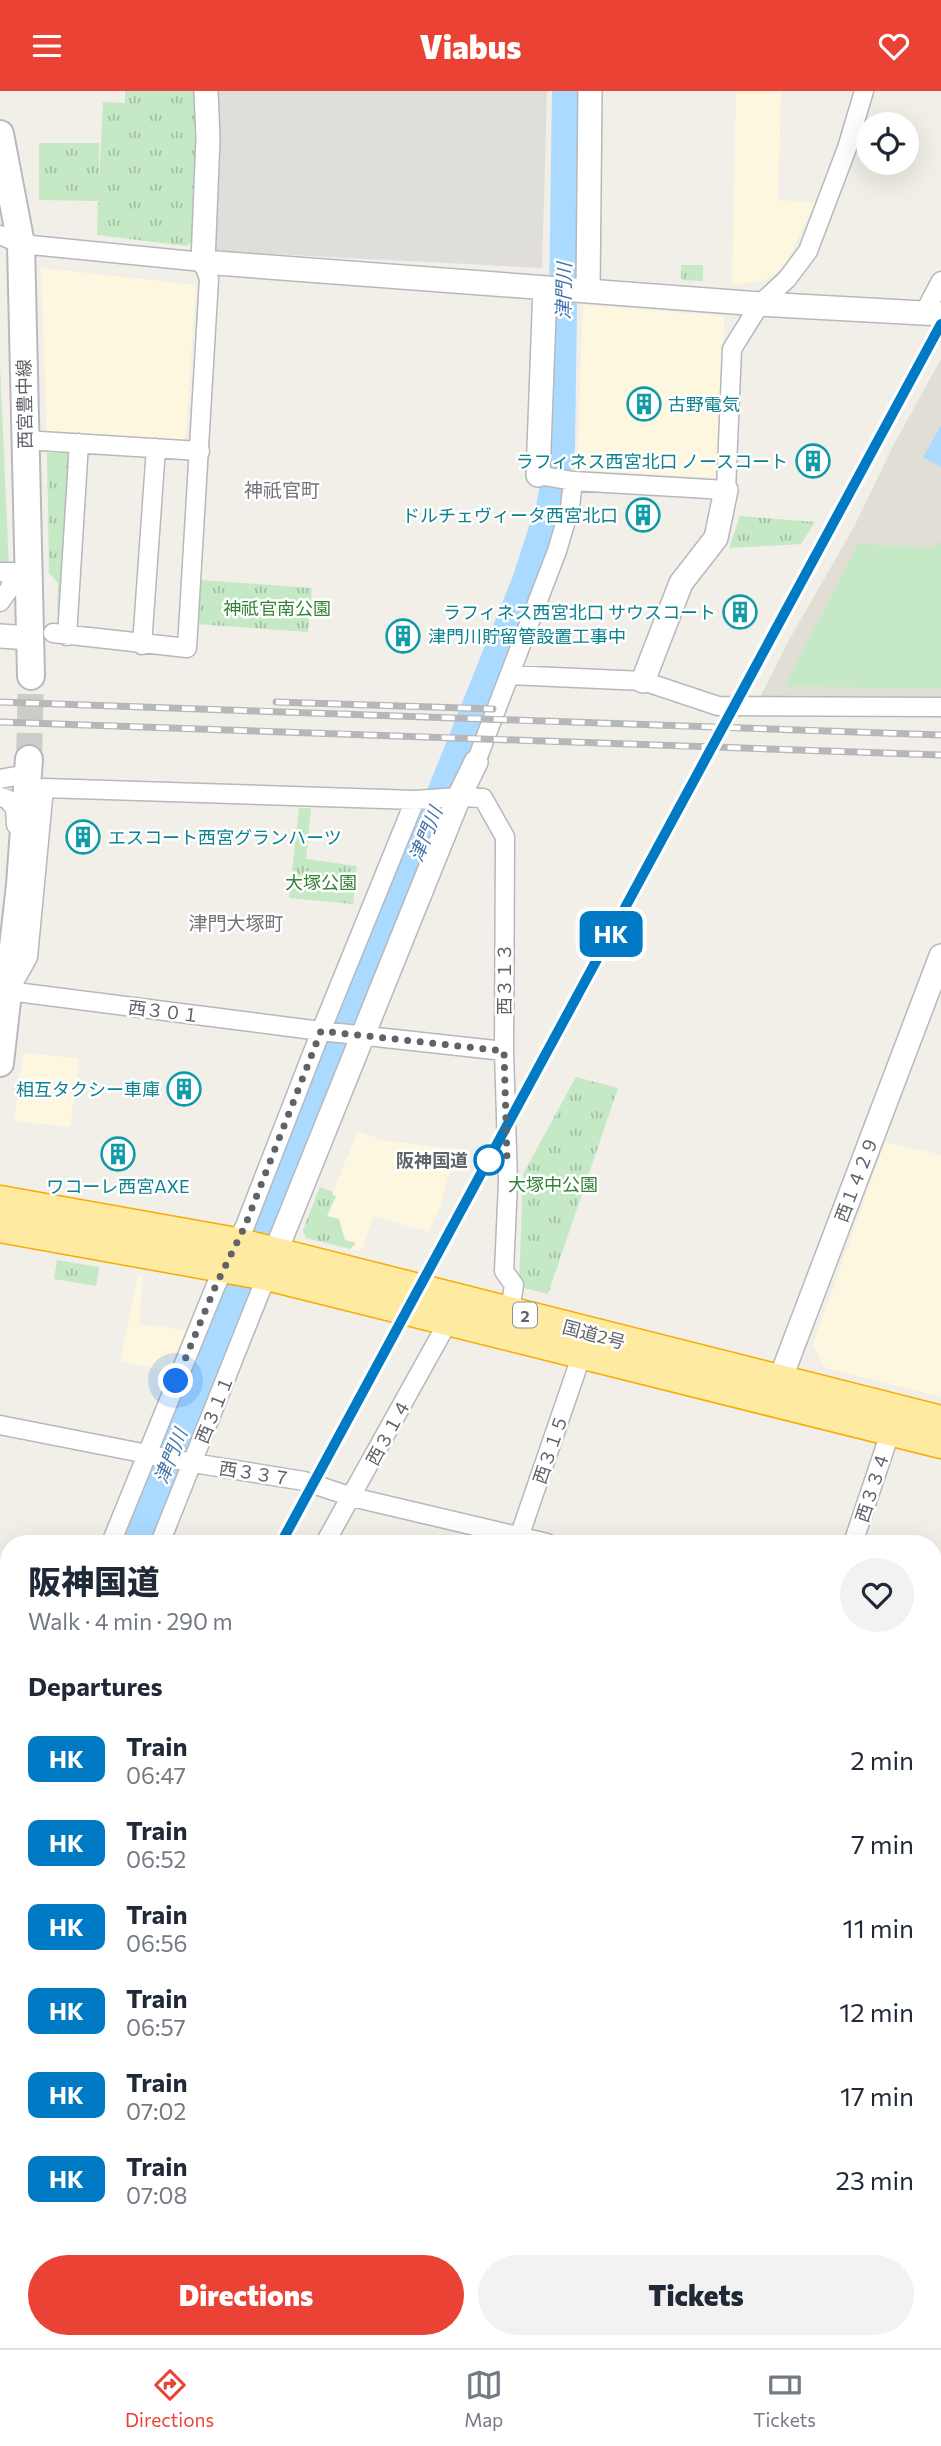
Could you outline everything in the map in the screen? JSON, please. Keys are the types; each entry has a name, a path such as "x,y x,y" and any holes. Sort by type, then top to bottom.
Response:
{"highway":[{"name":"国道2号","path":"0,1202 251,1259 510,1311 778,1392 891,1430 941,1443"},
{"name":"国道2号","path":"0,1227 251,1259 449,1320 582,1355 941,1421"}],"main road":[{"name":"西宮豊中線","path":"1,140 24,440 50,636 31,676"},
{"path":"0,1063 4,990 34,774"}],"street":[{"path":"0,636 50,636 187,648 209,279 203,262 208,138 205,91"},
{"path":"590,91 566,289 538,475 573,481 726,490"},
{"path":"643,681 681,583 716,538 726,490 732,349 760,304 787,279 808,251 847,148 864,91"},
{"path":"10,239 203,262 760,304 933,314 941,281"},
{"path":"24,440 200,451"},
{"path":"50,636 79,443"},
{"path":"142,645 156,448"},
{"path":"115,1535 359,1035 455,797 476,762 503,694 557,551 570,507 573,481"},
{"path":"0,572 13,572 10,588 0,602"},
{"path":"510,675 643,681 718,706 941,707"},
{"path":"0,779 34,774 418,800 455,797"},
{"path":"0,797 13,804 16,817 0,956 4,990"},
{"name":"西３１３","path":"455,797 483,798 505,837 504,1051 508,1183 504,1271 514,1285 510,1311"},
{"path":"251,1259 324,1031 418,800"},
{"name":"西１４２９","path":"778,1392 941,956"},
{"name":"西３０１","path":"4,990 504,1051"},
{"name":"西３１１","path":"163,1535 251,1259"},
{"name":"西３１４","path":"330,1535 449,1320"},
{"name":"西３１５","path":"520,1535 582,1355"},
{"name":"西３３７","path":"0,1425 188,1462 304,1481 352,1497 499,1535"},
{"name":"西３３４","path":"856,1535 891,1430"}],"shaded area":[{"path":"214,91 547,91 542,268 214,251"},
{"path":"736,91 781,91 778,200 815,203 786,264 768,279 732,285"},
{"path":"41,268 196,285 186,436 180,443 47,434"},
{"path":"583,305 724,316 721,478 577,470"},
{"path":"941,359 941,702 760,697 789,640 854,527 894,444"},
{"path":"23,1053 76,1058 79,1061 70,1127 14,1121"},
{"path":"358,1131 381,1140 456,1149 440,1206 429,1232 374,1216 361,1251 350,1249 354,1246 345,1240 327,1216 336,1196 332,1194"},
{"path":"885,1142 941,1155 941,1397 825,1368 813,1345"},
{"path":"138,1275 143,1275 139,1324 188,1330 169,1372 120,1361"}],"green space":[{"path":"125,91 197,91 200,137 196,235 187,246 97,235 98,201 39,200 39,143 99,143 99,180 103,102 125,103"},
{"path":"681,265 703,265 703,281 681,280"},
{"path":"0,366 9,568 0,567"},
{"path":"47,453 71,453 66,611 57,611 58,583 49,573"},
{"path":"740,516 815,522 801,544 729,548"},
{"path":"941,541 941,689 785,686 858,544 934,548"},
{"name":"神祇官南公園","path":"200,580 312,588 308,632 196,624"},
{"name":"大塚公園","path":"299,808 311,808 306,859 357,866 353,904 289,898"},
{"name":"大塚中公園","path":"576,1077 618,1088 548,1294 519,1287 523,1174"},
{"path":"320,1187 336,1196 327,1216 339,1219 345,1240 356,1243 350,1249 306,1238 303,1230"},
{"path":"57,1260 99,1267 96,1286 54,1279"}],"water":[{"path":"941,425 941,467 923,457"}],"waterway":[{"name":"津門川","path":"137,1535 394,910 526,581 550,507 561,447 566,91"}],"tunnel":[{"path":"29,759 31,676"}],"railway":[{"path":"285,1535 941,324"},
{"path":"0,702 941,735"},
{"path":"276,702 493,709"},
{"path":"0,722 941,755"}],"train":[{"name":"HK","path":"285,1535 941,324"}],"place":[{"name":"古野電気","path":"644,404"},
{"name":"ラフィネス西宮北口 ノースコート","path":"813,461"},
{"name":"ドルチェヴィータ西宮北口","path":"643,515"},
{"name":"ラフィネス西宮北口 サウスコート","path":"740,612"},
{"name":"津門川貯留管設置工事中","path":"403,636"},
{"name":"エスコート西宮グランハーツ","path":"83,837"},
{"name":"相互タクシー車庫","path":"184,1089"},
{"name":"ワコーレ西宮AXE","path":"118,1154"},
{"name":"阪神国道","path":"489,1160"}],"district":[{"name":"神祇官町","path":"282,489"},
{"name":"津門大塚町","path":"236,922"}],"route":[{"path":"176,1381 216,1285 245,1226 321,1031 504,1051 507,1157 489,1160"}]}
